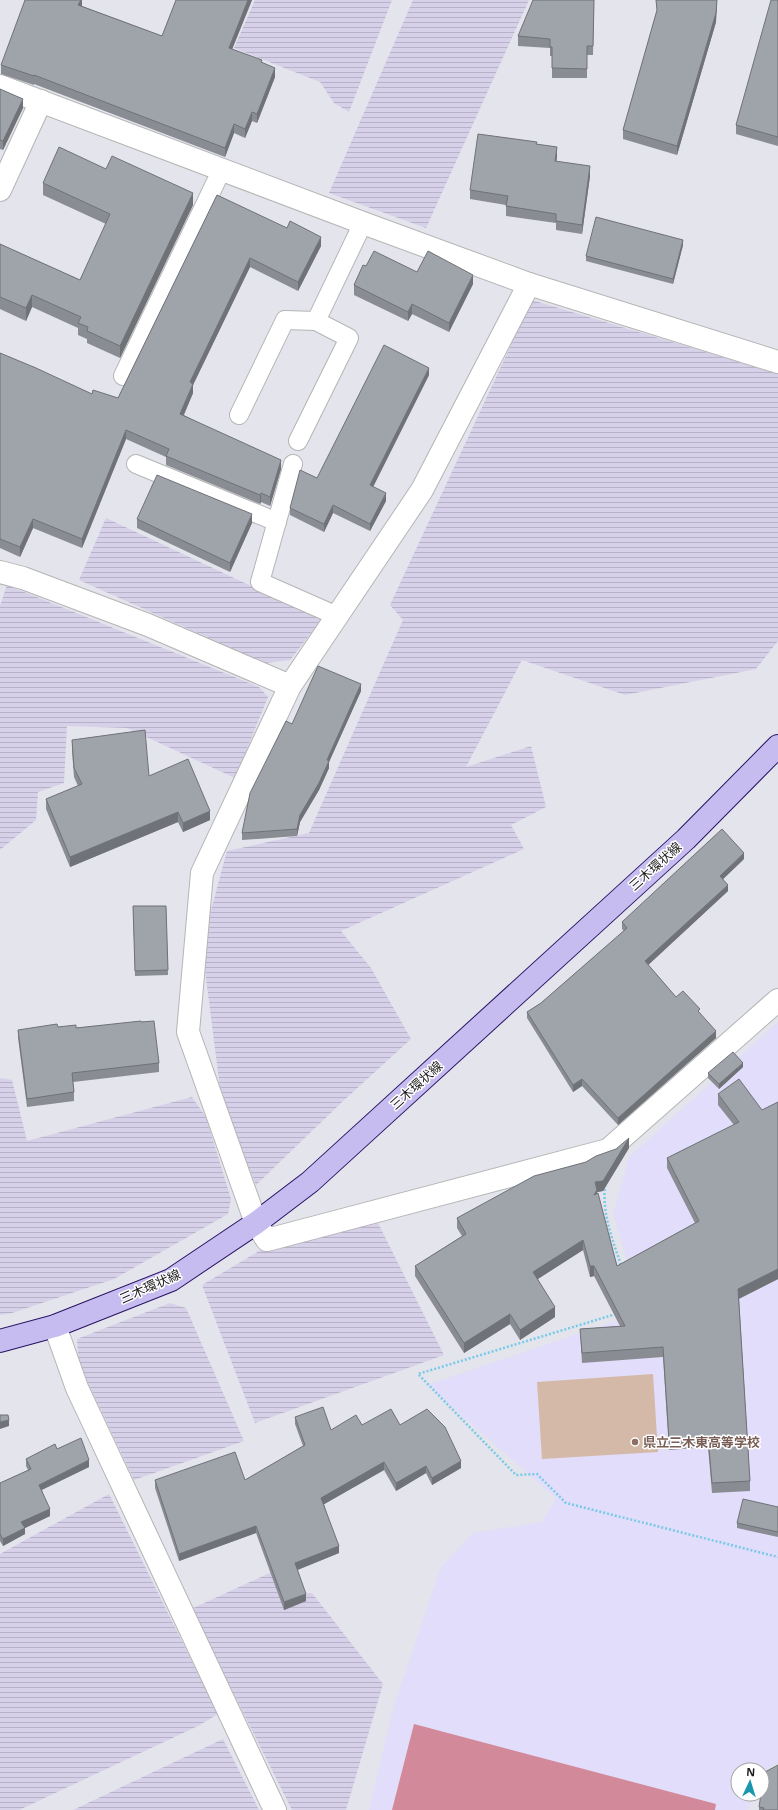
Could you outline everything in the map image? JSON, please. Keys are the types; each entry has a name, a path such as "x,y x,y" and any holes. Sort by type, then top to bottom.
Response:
{"main road":[{"name":"三木環状線","path":"0,1341 56,1326 171,1280 256,1223 316,1177 686,839 777,750"}],"street":[{"path":"0,86 529,284 778,362"},
{"path":"0,190 41,101"},
{"path":"529,284 422,490 290,686 202,873 188,1032 256,1223 267,1240 608,1150 778,1000"},
{"path":"0,572 23,578 148,625 290,686"},
{"path":"56,1326 77,1388 275,1810"}],"lane":[{"path":"123,376 222,169"},
{"path":"316,321 363,223"},
{"path":"239,415 285,320 316,321 349,338 298,441"},
{"path":"136,464 277,522"},
{"path":"293,464 260,582 337,616"}],"path":[{"path":"608,1150 604,1200 606,1222 622,1269"},
{"path":"623,1312 418,1374 516,1475 537,1474 566,1503 778,1557"}],"shaded area":[{"path":"255,0 392,0 349,112 334,103 320,82 234,48"},
{"path":"413,0 529,0 426,228 329,193"},
{"path":"532,300 778,374 778,641 756,669 625,695 522,660 466,767 531,746 546,807 511,825 524,849 341,931 371,968 411,1039 341,1103 256,1185 222,1104 204,962 211,910 227,851 309,833 403,620 390,605"},
{"path":"106,518 322,619 290,660 265,663 79,580"},
{"path":"7,585 259,687 268,697 235,778 127,728 67,726 64,783 38,792 36,820 0,850 0,606"},
{"name":"県立三木東高等学校","path":"778,1022 778,1763 770,1768 770,1762 730,1762 730,1802 750,1802 748,1810 369,1810 394,1705 441,1567 473,1533 542,1522 556,1498 427,1385 643,1312 613,1214 629,1157"},
{"path":"0,1078 12,1080 27,1141 192,1097 206,1117 231,1199 228,1214 114,1279 12,1313 0,1315"},
{"path":"378,1223 444,1355 255,1423 202,1285 264,1248"},
{"path":"170,1303 186,1308 244,1441 134,1480 79,1364 77,1339"},
{"path":"653,1374 658,1452 542,1459 537,1382"},
{"path":"109,1494 218,1714 198,1726 19,1810 0,1810 0,1554"},
{"path":"274,1571 287,1595 312,1593 383,1684 346,1810 292,1810 191,1609"},
{"path":"414,1724 716,1804 715,1810 392,1810"},
{"path":"223,1739 259,1810 73,1810"}],"building":[{"path":"25,0 81,0 78,5 162,36 176,0 248,0 229,48 262,60 261,62 275,68 257,114 252,112 245,129 234,124 225,148 34,75 1,65"},
{"path":"533,0 594,0 593,46 587,46 587,69 552,68 552,47 550,47 550,39 518,36"},
{"path":"656,0 717,0 716,13 677,146 623,130 657,10"},
{"path":"771,0 778,0 778,137 736,125"},
{"path":"0,89 23,99 3,141 0,140"},
{"path":"478,134 537,142 536,144 557,147 555,161 590,166 582,225 556,221 556,214 506,206 508,196 470,190"},
{"path":"59,147 106,169 112,156 193,193 120,346 87,331 88,327 78,323 81,317 32,295 26,308 0,297 0,244 80,280 110,214 43,183"},
{"path":"217,195 287,228 290,221 321,237 298,282 250,258 190,382 193,384 180,414 281,460 270,497 261,493 260,495 166,456 169,449 126,430 82,539 33,519 20,547 0,539 0,353 92,394 93,390 118,398"},
{"path":"596,217 683,240 673,279 586,256"},
{"path":"374,251 417,272 428,251 473,275 449,323 412,304 408,312 354,285 363,265 366,266"},
{"path":"384,345 429,368 370,485 386,493 370,524 333,505 324,524 290,508 300,470 317,478"},
{"path":"157,475 252,514 230,563 137,519"},
{"path":"318,666 361,684 327,760 329,761 319,783 300,815 297,829 242,833 250,793 286,721 292,724"},
{"path":"145,730 149,776 188,759 210,811 183,823 178,812 70,857 46,799 82,784 74,768 72,740"},
{"path":"722,829 744,853 720,876 728,885 645,961 676,997 683,991 700,1009 698,1011 716,1031 618,1118 582,1079 573,1085 527,1012 541,1003 627,928 622,922"},
{"path":"133,906 166,906 168,970 135,971"},
{"path":"154,1021 159,1063 72,1073 74,1092 27,1099 18,1030 57,1024 58,1027 76,1025 76,1028"},
{"path":"733,1052 743,1063 719,1084 708,1073"},
{"path":"739,1079 762,1110 778,1102 778,1269 738,1289 750,1481 712,1483 708,1437 669,1440 663,1347 582,1353 580,1329 625,1326 594,1266 590,1266 583,1240 533,1272 555,1307 520,1330 510,1314 464,1343 415,1266 466,1234 457,1218 534,1176 586,1162 596,1156 616,1149 629,1138 603,1181 595,1182 597,1190 594,1195 598,1193 617,1266 699,1221 667,1158 739,1122 718,1094"},
{"path":"323,1407 331,1430 356,1415 362,1425 391,1409 400,1425 427,1409 445,1427 461,1461 432,1478 426,1466 396,1483 384,1462 321,1498 339,1546 295,1563 306,1594 284,1602 256,1526 179,1554 155,1480 235,1452 245,1480 305,1445 295,1417"},
{"path":"0,1415 8,1415 9,1420 0,1422"},
{"path":"81,1438 89,1460 39,1485 50,1509 21,1522 25,1528 3,1539 0,1534 0,1483 31,1469 26,1459 55,1444 57,1449"},
{"path":"743,1499 778,1507 778,1532 737,1523"},
{"path":"778,1765 778,1810 763,1810 764,1808 759,1807 760,1802 770,1802 770,1769"}],"place":[{"name":"県立三木東高等学校","path":"635,1442"}]}
